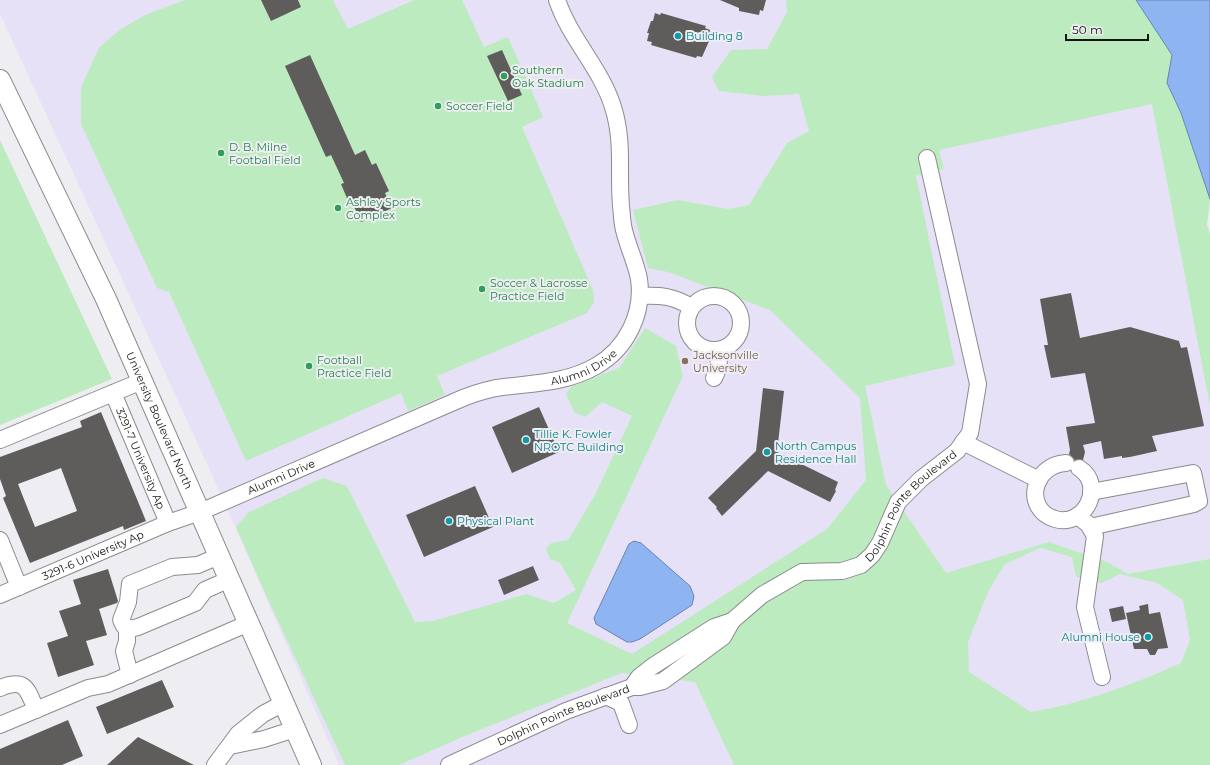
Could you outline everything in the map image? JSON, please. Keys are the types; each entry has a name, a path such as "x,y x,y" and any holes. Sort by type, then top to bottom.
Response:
{"main road":[{"name":"University Boulevard North","path":"2,90 83,249 230,579 310,765"}],"street":[{"name":"Alumni Drive","path":"168,523 200,512 477,392 497,388 551,382 595,367 618,349 627,337 633,325 640,296 639,278 624,229 621,202 621,143 613,106 597,74 575,39 557,0"},
{"name":"Dolphin Pointe Boulevard","path":"449,765 566,710 632,687 639,677 653,666 714,627 732,621 762,595 802,572 842,571 861,565 872,555 880,543 898,502 921,479 957,451 970,433 978,384 927,158"},
{"path":"640,296 668,296 680,300 692,307"},
{"path":"715,296 724,298 732,303 738,310 741,318 741,328 738,336 725,349 716,351 703,348 692,340 686,324 687,315 698,301 706,297 715,296"},
{"path":"714,378 719,365 719,356 716,351"},
{"path":"0,440 142,381"},
{"name":"3291-7 University Ap","path":"114,393 168,523"},
{"path":"963,442 1038,480"},
{"path":"1072,466 1088,478 1091,492 1089,504 1077,516 1065,520 1055,519 1046,515 1035,499 1035,489 1038,480 1042,472 1049,467 1072,466"},
{"path":"1090,527 1194,504 1200,500 1193,473 1091,492"},
{"path":"1077,516 1090,527 1095,536 1085,607 1102,677"},
{"name":"3291-6 University Ap","path":"0,595 168,523"},
{"path":"0,540 19,587"},
{"path":"130,675 124,651 127,641 127,628 121,620 128,602 130,584 172,567 198,564 219,556"},
{"path":"127,628 130,629 138,627 195,603 205,590 230,579"},
{"path":"632,687 640,687 663,681 723,637 732,621"},
{"path":"0,725 88,688 108,684 130,675 249,623"},
{"path":"0,688 13,683 20,684 28,689 36,710"},
{"path":"606,696 621,703 629,725"},
{"path":"215,765 238,734 252,722 284,703"},
{"path":"230,746 264,739 295,729"}],"shaded area":[{"name":"Jacksonville University","path":"0,0 1136,0 1210,199 1207,225 1210,234 1210,765 339,765 218,488 0,14"}],"green space":[{"name":"Ashley Sports Complex","path":"185,0 333,0 348,29 414,0 462,0 484,47 508,37 543,117 522,127 593,290 594,302 587,313 437,376 445,395 408,411 401,393 246,461 169,292 157,288 81,124 81,87 99,48 118,31 145,15"},
{"path":"786,0 1136,0 1172,55 1167,83 1181,113 1210,199 1207,225 1210,234 1210,406 1152,104 939,150 944,169 916,176 955,365 865,386 886,485 946,573 1049,542 1107,562 1128,574 1210,559 1210,765 734,765 695,682 622,673 467,735 399,765 345,765 236,527 249,512 323,478 347,486 415,622 433,621 526,594 554,603 576,590 560,563 550,559 546,549 551,543 568,540 595,495 632,416 602,402 585,417 574,412 566,394 572,386 619,368 645,328 676,346 683,376 567,623 632,654 827,529 866,480 860,398 770,310 668,272 648,268 633,210 677,200 728,209 749,205 787,143 809,131 799,94 764,96 719,91 712,77 731,50 767,49 787,12","holes":["1040,548 1072,557 1076,577 1101,583 1120,574 1157,583 1183,600 1190,640 1181,663 1144,679 1107,692 1069,704 1031,712 969,672 968,642 988,592 1005,564"]},
{"path":"0,140 112,379 0,425"}],"water":[{"path":"1136,0 1210,0 1210,199 1181,113 1167,83 1172,55"},
{"path":"634,541 641,543 690,586 694,596 692,605 640,639 627,642 596,624 594,618 629,544"}],"building":[{"path":"261,0 298,0 301,7 271,21"},
{"path":"720,0 766,0 763,11 760,10 759,15 739,11 739,8"},
{"name":"Building 8","path":"655,13 660,15 661,13 706,26 705,28 710,30 708,38 710,39 702,57 697,56 696,58 651,45 652,42 647,41 649,33 647,33"},
{"name":"Southern Oak Stadium","path":"502,50 522,95 508,101 487,56"},
{"path":"310,55 355,155 365,150 372,165 376,163 389,191 385,193 392,208 361,222 352,202 349,203 341,184 344,183 331,155 326,157 285,66"},
{"path":"1071,293 1080,338 1130,327 1179,341 1181,348 1187,347 1204,426 1152,436 1157,451 1130,457 1122,458 1122,456 1104,459 1101,441 1083,445 1085,452 1083,460 1075,460 1069,454 1070,450 1066,427 1095,423 1085,373 1051,378 1044,345 1048,345 1040,299"},
{"name":"North Campus Residence Hall","path":"763,388 784,391 777,452 838,482 836,491 830,502 768,471 722,516 716,508 717,507 708,498 756,451"},
{"name":"Tillie K. Fowler NROTC Building","path":"539,407 559,452 512,473 492,427"},
{"path":"101,412 146,521 124,530 123,526 30,563 3,498 6,496 0,479 0,457 82,427 80,421","holes":["61,468 77,511 35,527 18,484"]},
{"name":"Physical Plant","path":"475,486 493,527 424,557 406,515"},
{"path":"533,566 539,580 504,595 498,580"},
{"path":"108,569 118,601 117,603 99,609 107,635 86,641 94,665 58,677 47,643 68,636 59,611 81,604 73,580"},
{"name":"Alumni House","path":"1148,604 1149,614 1160,612 1168,648 1158,649 1155,655 1150,655 1147,649 1134,649 1126,613 1140,610 1139,606"},
{"path":"1123,606 1126,619 1112,622 1109,609"},
{"path":"162,680 174,707 107,734 96,707"},
{"path":"68,720 83,756 62,765 0,765 0,749"},
{"path":"138,737 194,765 107,765"}],"place":[{"name":"Building 8","path":"678,36"},
{"name":"Southern Oak Stadium","path":"504,76"},
{"name":"Soccer Field","path":"438,106"},
{"name":"D. B. Milne Footbal Field","path":"221,153"},
{"name":"Ashley Sports Complex","path":"338,208"},
{"name":"Soccer & Lacrosse Practice Field","path":"482,289"},
{"name":"Jacksonville University","path":"685,361"},
{"name":"Football Practice Field","path":"309,366"},
{"name":"Tillie K. Fowler NROTC Building","path":"526,440"},
{"name":"North Campus Residence Hall","path":"767,452"},
{"name":"Physical Plant","path":"449,521"},
{"name":"Alumni House","path":"1148,637"}]}
